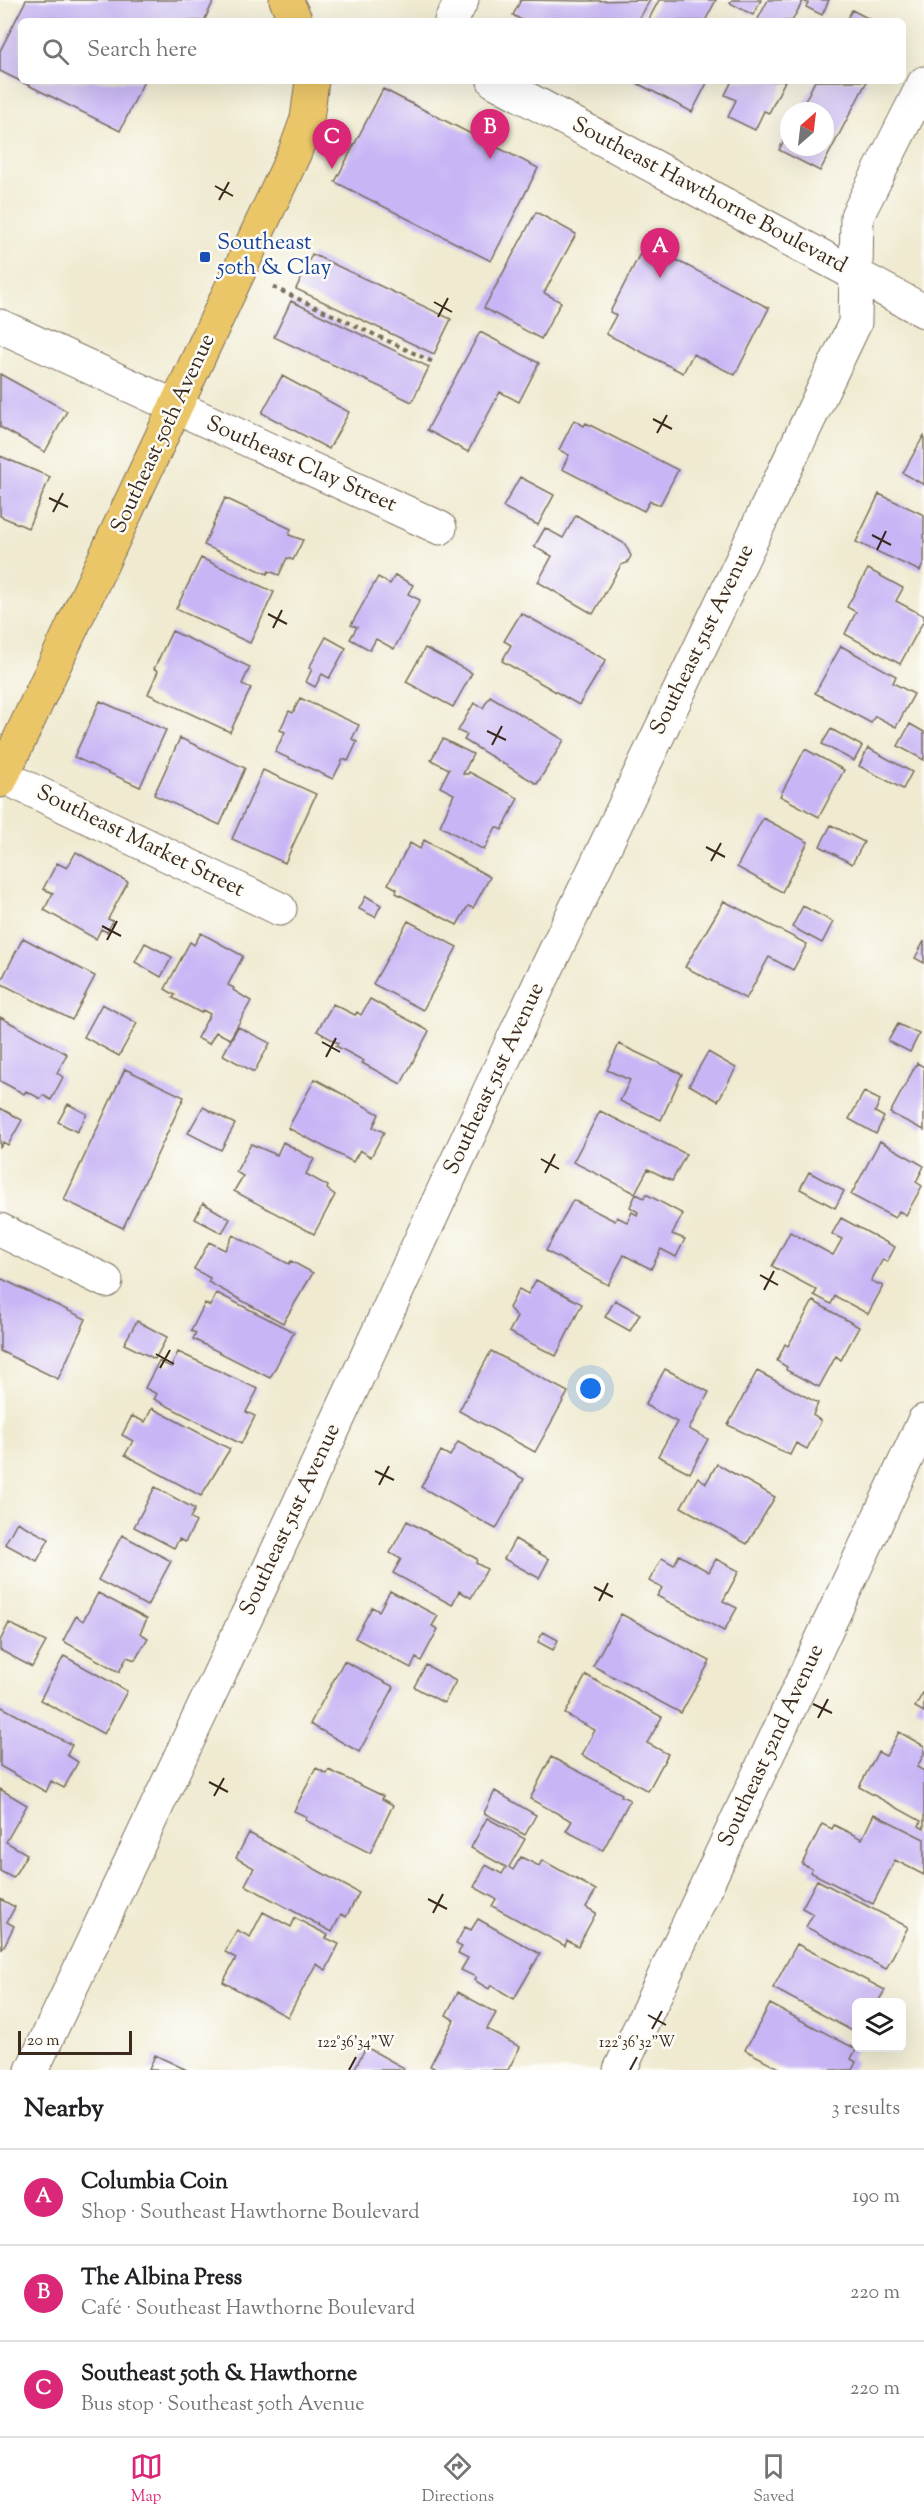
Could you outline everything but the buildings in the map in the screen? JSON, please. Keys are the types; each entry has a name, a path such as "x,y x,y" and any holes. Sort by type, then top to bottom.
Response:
{"main road":[{"path":"286,0 295,18"},
{"name":"Southeast 50th Avenue","path":"1,777 295,152 307,119 312,84"}],"street":[{"path":"453,18 462,0"},
{"name":"Southeast 51st Avenue","path":"32,2070 267,1574 521,1023 855,323 857,216 924,83"},
{"name":"Southeast Hawthorne Boulevard","path":"500,84 924,311"},
{"name":"Southeast Clay Street","path":"0,326 440,528"},
{"name":"Southeast Market Street","path":"1,777 280,909"},
{"path":"0,1230 106,1281"},
{"name":"Southeast 52nd Avenue","path":"620,2070 924,1421"}],"path":[{"path":"240,272 435,363"}],"place":[{"name":"The Albina Press","path":"490,159"},
{"name":"Southeast 50th & Hawthorne","path":"332,169"},
{"name":"Southeast 50th & Clay","path":"205,257"},
{"name":"Columbia Coin","path":"660,278"}]}
